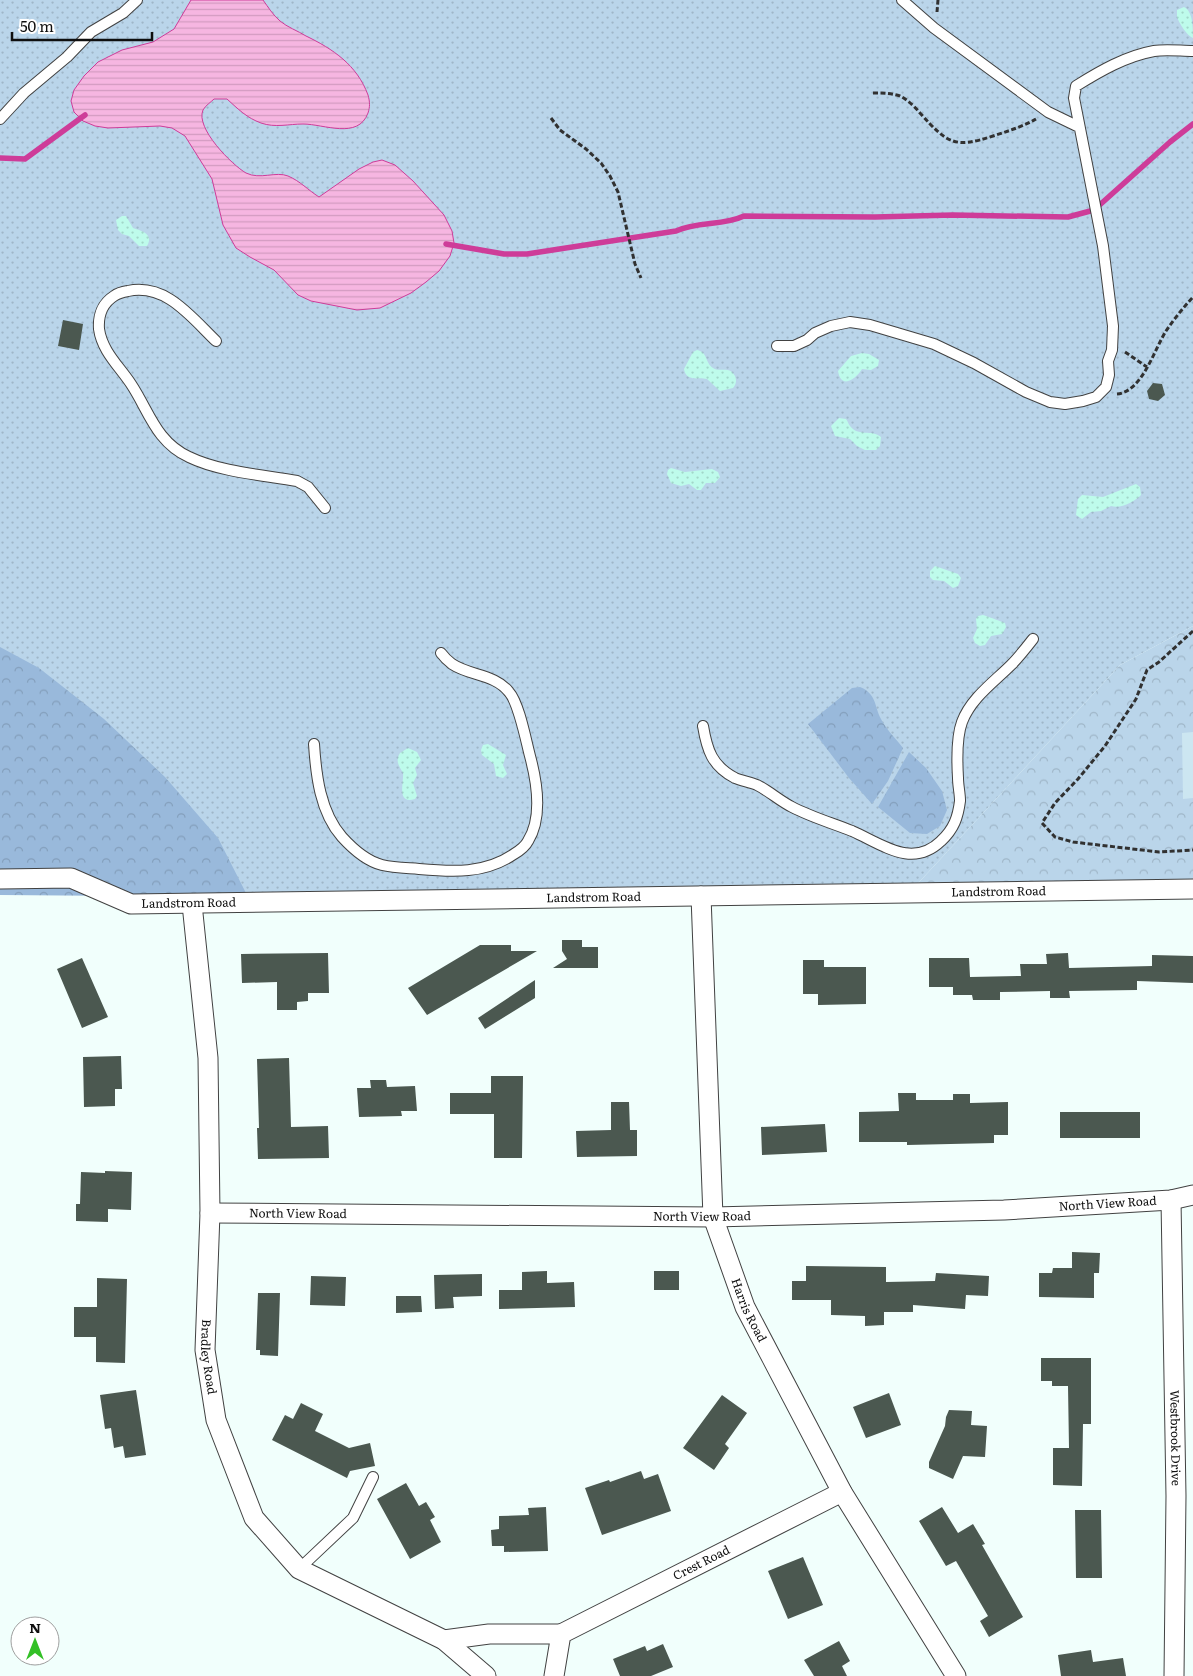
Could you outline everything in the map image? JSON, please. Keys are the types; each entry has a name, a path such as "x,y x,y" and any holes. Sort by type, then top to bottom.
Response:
{"street":[{"name":"Landstrom Road","path":"0,879 71,878 131,904 1193,889"},
{"name":"Harris Road","path":"701,896 713,1217 745,1307 842,1492 956,1676"},
{"name":"Bradley Road","path":"192,904 208,1058 210,1213 205,1350 216,1420 254,1518 299,1569 444,1640 486,1676"},
{"name":"North View Road","path":"210,1213 713,1217 1004,1210 1171,1200 1193,1195"},
{"name":"Westbrook Drive","path":"1171,1200 1185,1494 1174,1676"},
{"name":"Crest Road","path":"444,1640 489,1634 561,1634 842,1492"},
{"path":"554,1676 561,1634"}],"lane":[{"path":"0,119 24,93 67,57 91,32 123,13 136,0"},
{"path":"902,0 934,28 1048,112 1079,127"},
{"path":"777,346 794,346 831,326 850,322 870,325 934,344 974,363 1026,392 1050,402 1065,404 1096,397 1106,387 1109,375 1108,361 1112,350 1113,326 1103,246 1074,98 1076,86 1113,65 1136,55 1156,50 1193,51"},
{"path":"216,341 179,306 162,294 148,290 137,289 118,293 107,300 101,311 99,322 102,342 136,391 153,424 167,441 188,457 219,467 297,481 308,487 325,508"},
{"path":"703,726 707,747 713,759 721,768 736,778 755,784 798,810 852,831 891,850 905,854 918,854 930,850 938,844 950,832 957,818 960,799 958,778 959,740 962,723 967,711 1033,639"},
{"path":"314,744 323,802 332,822 341,836 360,854 370,860 382,865 401,868 470,871 500,864 520,850 528,842 535,827 537,812 532,766 518,709 510,692 495,681 451,664 441,653"},
{"path":"299,1569 352,1518 373,1477"}],"path":[{"path":"874,93 887,93 907,100 948,140 957,142 974,142 1009,131 1028,124 1048,112"},
{"path":"551,118 560,130 586,149 601,163 610,176 618,192 635,264 641,278"},
{"path":"1096,397 1122,394 1142,378 1157,345 1174,319 1193,297"},
{"path":"1112,350 1124,351 1146,367"},
{"path":"1193,631 1159,662 1147,670 1136,699 1105,746 1055,803 1042,824 1055,837 1072,842 1159,852 1193,850"}],"green space":[{"path":"0,0 1193,0 1193,626 1120,665 909,893 0,895"},
{"path":"1193,626 1193,882 909,893 1120,665"},
{"path":"0,647 39,668 104,719 165,777 218,838 248,897 0,895"},
{"path":"860,687 872,697 883,723 903,748 888,781 872,804 849,778 808,724 852,688"},
{"path":"909,752 926,768 942,791 947,810 940,826 927,834 910,833 878,807"}],"sand":[{"path":"1184,7 1191,16 1193,38 1181,26 1177,17 1177,10"},
{"path":"126,216 133,228 148,236 149,242 147,246 139,246 129,236 122,234 118,230 116,220"},
{"path":"697,350 705,355 710,366 713,368 733,373 736,381 733,388 720,391 707,379 687,376 684,369 693,352"},
{"path":"862,353 869,354 879,360 878,366 871,370 862,369 849,381 842,380 838,371 851,356"},
{"path":"839,418 846,419 850,426 857,431 873,433 881,437 880,446 876,450 865,450 857,446 850,439 835,436 831,426"},
{"path":"671,468 685,472 712,469 718,472 720,477 715,483 706,483 701,490 697,490 689,484 681,486 671,483 667,474"},
{"path":"1136,484 1140,487 1141,495 1135,500 1123,506 1111,506 1101,511 1091,512 1082,519 1076,515 1078,499 1082,495 1103,497"},
{"path":"935,566 958,574 961,578 958,586 953,588 944,581 933,580 930,577 930,571"},
{"path":"983,615 1005,623 1006,627 1002,634 991,636 985,645 980,646 975,643 973,638 977,629 976,619 978,616"},
{"path":"488,744 506,755 503,765 507,774 503,778 496,776 494,764 482,755 483,745"},
{"path":"408,748 417,752 421,760 415,768 417,775 413,783 417,796 415,799 409,800 403,796 403,773 398,761 400,753"}],"shaded area":[{"path":"191,0 263,0 277,19 326,46 343,59 363,84 369,98 369,111 363,121 357,126 340,129 303,124 277,126 266,124 247,116 227,99 214,99 203,110 202,118 209,136 224,154 246,173 257,176 278,174 288,176 319,197 359,169 373,162 382,160 395,165 413,181 444,215 452,231 454,243 450,256 439,271 411,293 380,308 357,310 311,301 298,295 274,270 236,248 223,225 212,179 185,136 172,128 160,126 108,128 95,126 83,121 74,112 71,101 74,90 84,76 98,62 122,50 153,42 174,29"},
{"path":"1193,732 1193,798 1183,799 1182,733"}],"building":[{"path":"63,320 83,324 79,350 58,346"},
{"path":"1153,383 1162,384 1165,395 1158,401 1149,399 1147,391"},
{"path":"562,940 582,940 582,947 598,947 598,968 553,968 567,959 562,951"},
{"path":"480,945 511,945 511,951 537,951 427,1015 408,988"},
{"path":"328,953 329,993 308,993 308,1001 297,1002 297,1010 277,1010 277,982 242,983 241,954"},
{"path":"1068,953 1069,968 1152,966 1152,955 1193,956 1193,983 1137,981 1137,990 1069,991 1070,998 1050,998 1050,991 1000,992 1000,1000 973,1000 972,995 953,995 953,987 929,987 929,958 969,958 970,977 1021,976 1020,964 1047,964 1046,954"},
{"path":"82,958 108,1017 82,1028 57,969"},
{"path":"803,960 824,960 824,967 866,967 866,1004 818,1005 818,994 803,994"},
{"path":"535,980 535,998 485,1029 478,1018"},
{"path":"121,1056 122,1089 115,1089 115,1106 84,1107 83,1057"},
{"path":"289,1058 291,1127 328,1126 329,1158 258,1159 257,1059"},
{"path":"491,1076 523,1076 522,1158 494,1158 494,1114 450,1114 450,1093 491,1093"},
{"path":"370,1080 386,1080 387,1087 415,1086 417,1111 401,1111 402,1116 359,1117 357,1088 371,1088"},
{"path":"898,1093 916,1093 916,1100 953,1100 953,1094 970,1094 970,1103 1008,1102 1008,1135 994,1135 994,1143 907,1145 907,1142 859,1142 859,1112 899,1111"},
{"path":"611,1102 629,1102 630,1130 637,1130 637,1156 577,1157 576,1131 611,1130"},
{"path":"1060,1112 1140,1112 1140,1138 1060,1138"},
{"path":"825,1124 827,1152 762,1155 761,1127"},
{"path":"105,1171 132,1172 131,1210 108,1209 108,1222 76,1221 76,1204 80,1204 81,1172 105,1173"},
{"path":"1072,1252 1100,1253 1099,1273 1094,1273 1094,1298 1039,1297 1039,1273 1052,1273 1053,1268 1072,1268"},
{"path":"806,1266 886,1267 886,1282 935,1281 936,1273 989,1276 988,1296 966,1295 965,1309 913,1305 913,1312 884,1312 884,1325 865,1326 865,1316 831,1315 831,1300 792,1300 792,1281 806,1281"},
{"path":"547,1271 547,1283 574,1282 575,1307 499,1309 499,1290 522,1290 522,1272"},
{"path":"654,1271 679,1271 679,1290 654,1290"},
{"path":"482,1274 482,1296 453,1297 454,1308 435,1309 434,1275"},
{"path":"311,1276 346,1277 345,1306 310,1305"},
{"path":"97,1278 127,1279 125,1363 96,1362 96,1337 74,1337 74,1307 97,1307"},
{"path":"258,1293 280,1293 278,1356 260,1355 260,1350 256,1350"},
{"path":"396,1296 421,1296 422,1312 396,1313"},
{"path":"1041,1358 1091,1358 1091,1424 1083,1424 1082,1486 1053,1485 1053,1448 1069,1448 1068,1386 1052,1386 1052,1381 1041,1381"},
{"path":"136,1390 146,1455 125,1458 123,1446 114,1448 111,1428 105,1429 100,1395"},
{"path":"889,1393 901,1425 866,1438 853,1407"},
{"path":"722,1395 747,1413 725,1444 729,1448 714,1470 683,1448"},
{"path":"301,1403 323,1414 315,1431 349,1448 370,1443 375,1466 350,1471 347,1478 272,1440 285,1415 293,1419"},
{"path":"949,1410 972,1411 971,1425 987,1426 985,1457 963,1456 953,1479 929,1468 929,1462 945,1426"},
{"path":"641,1471 644,1479 658,1474 671,1511 602,1535 585,1488 609,1480 610,1482"},
{"path":"406,1483 419,1506 426,1502 435,1517 430,1520 441,1542 410,1559 377,1499"},
{"path":"546,1507 548,1551 504,1552 504,1546 492,1546 491,1530 499,1529 499,1516 529,1515 528,1508"},
{"path":"942,1507 958,1533 973,1524 985,1544 982,1545 1023,1617 989,1637 980,1621 988,1616 956,1561 946,1566 919,1521"},
{"path":"1075,1510 1101,1510 1102,1578 1076,1578"},
{"path":"803,1557 823,1605 788,1619 768,1571"},
{"path":"839,1641 850,1661 842,1666 847,1676 814,1676 804,1660"},
{"path":"663,1644 673,1667 651,1676 620,1676 613,1659 645,1646 647,1651"},
{"path":"1091,1650 1093,1662 1123,1658 1126,1676 1061,1676 1058,1655"}],"waterway":[{"path":"0,158 25,159 85,115"},
{"path":"446,244 504,254 527,254 676,231 744,216 875,217 953,215 1068,217 1094,210 1193,124"}]}
